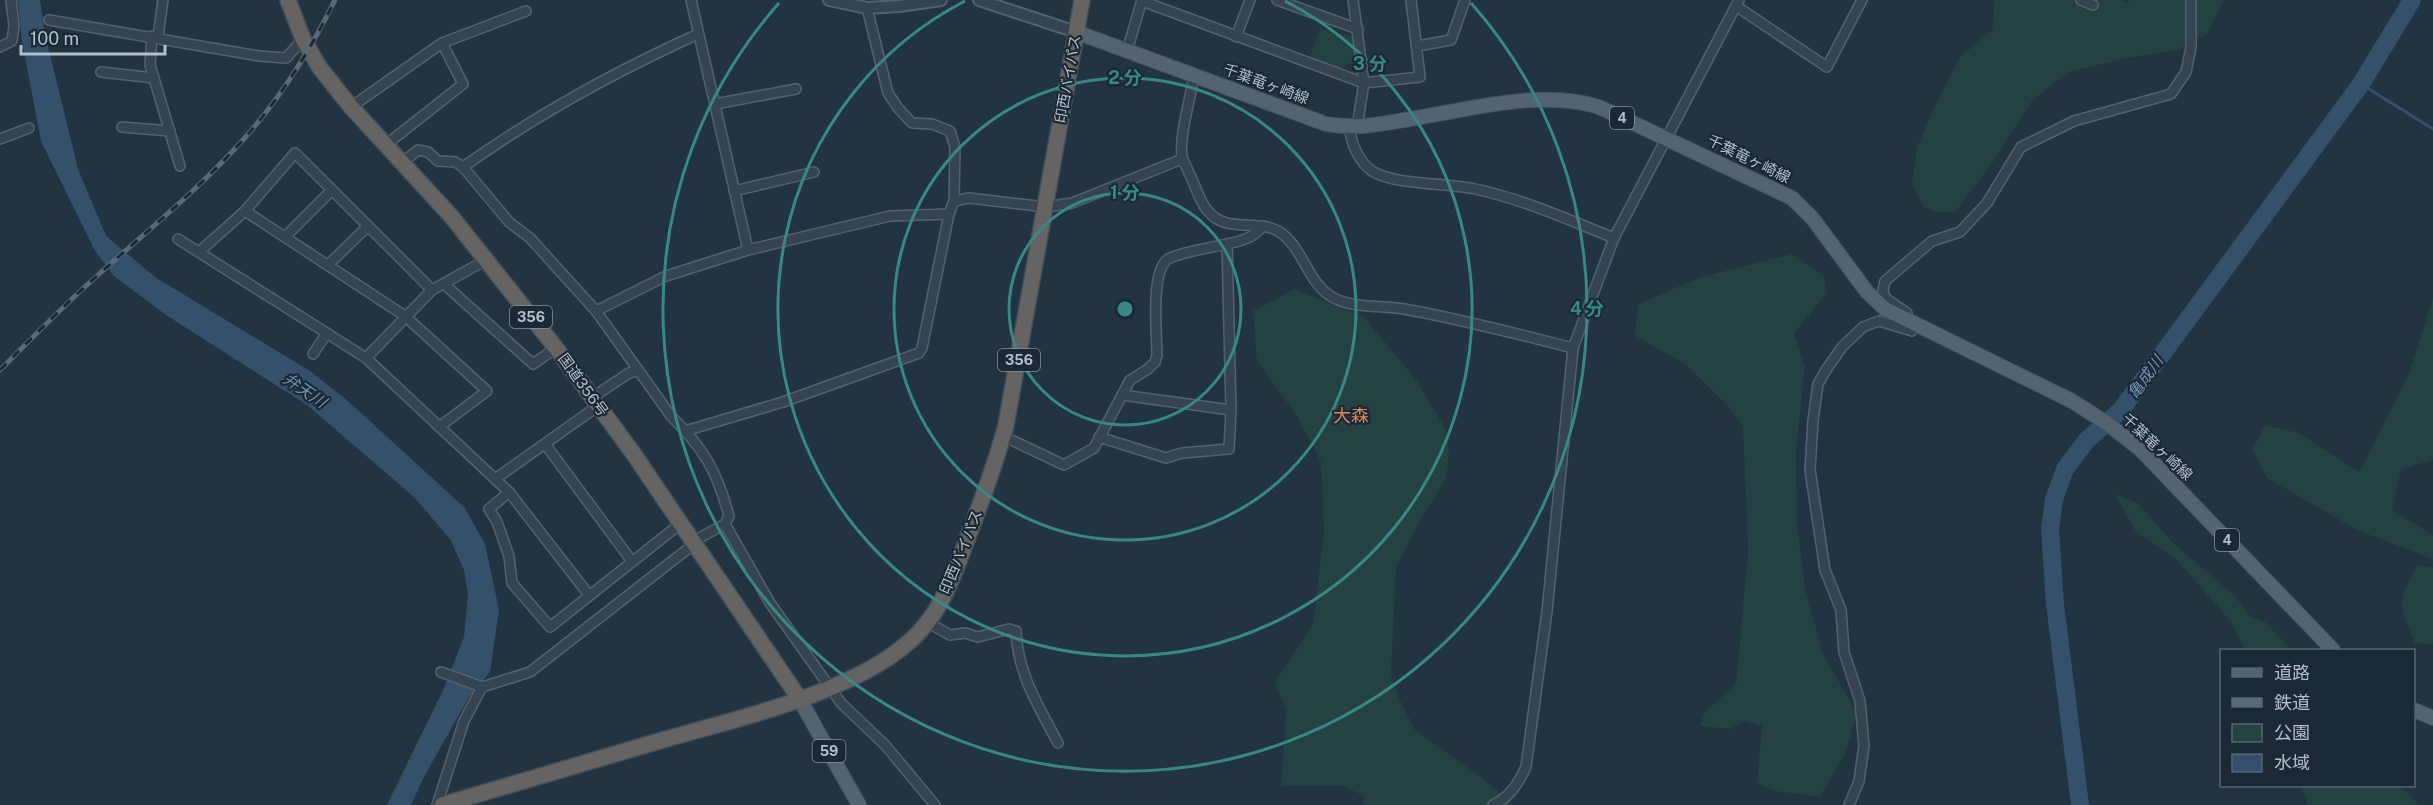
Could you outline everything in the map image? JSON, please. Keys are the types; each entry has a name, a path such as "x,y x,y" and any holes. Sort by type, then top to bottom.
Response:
{"highway":[{"name":"国道356号","path":"288,0 303,39 320,68 351,106 451,216 556,348 596,401 799,698"},
{"name":"印西バイパス","path":"442,805 830,687 890,658 904,647 927,622 958,565 1003,436 1017,372 1082,0"}],"main road":[{"name":"千葉竜ヶ崎線","path":"1076,32 1326,124 1353,127 1546,98 1575,100 1599,107 1792,198 1813,219 1867,292 1885,309 2042,386 2094,414 2119,432 2148,457 2331,649"},
{"name":"59","path":"799,698 859,805"},
{"path":"2415,710 2433,718"}],"street":[{"path":"0,47 12,41 14,26 11,0"},
{"path":"163,0 150,65 180,166"},
{"path":"691,0 748,250"},
{"path":"830,0 867,8 941,0"},
{"path":"979,0 1076,32"},
{"path":"1236,37 1250,0"},
{"path":"1277,0 1358,29"},
{"path":"1353,0 1364,83 1350,135 1355,150 1370,170 1384,177 1475,189 1525,204 1614,238"},
{"path":"1127,51 1142,1 1364,83 1420,77 1411,0"},
{"path":"1417,46 1451,40 1465,0"},
{"path":"1493,805 1509,796 1526,767 1547,611 1573,348 1614,238 1737,3 1827,67 1862,0"},
{"path":"2081,0 2093,5"},
{"path":"1849,805 1859,781 1864,746 1860,701 1844,652 1841,610 1825,570 1810,470 1818,384 1842,347 1863,327 1878,321 1912,331 1907,321 1907,313 1885,298 1883,290 1885,281 1932,241 1960,232 1987,203 2021,147 2074,121 2171,94 2186,72 2188,63 2191,46 2191,0"},
{"path":"685,430 783,402 919,353 922,348 949,214 954,201 955,147 950,131 932,124 912,123 888,93 867,8"},
{"path":"351,106 442,43 526,11"},
{"path":"49,20 259,56 286,58 303,39"},
{"path":"463,167 515,130 568,98 638,61 698,34"},
{"path":"387,144 463,84 442,43"},
{"path":"100,72 154,78"},
{"path":"1194,75 1182,146 1182,159 1201,201 1211,214 1222,222 1263,226 1281,232 1292,244 1315,283 1330,296 1348,302 1401,308 1465,321 1573,348"},
{"path":"716,104 795,89"},
{"path":"122,127 170,131"},
{"path":"0,139 29,128"},
{"path":"403,162 417,150 428,152 438,161 455,162 463,167 509,222 530,238 596,311 671,417 685,430 712,466 721,484 729,516 724,524 693,543 530,672 482,687 441,672"},
{"path":"199,252 245,212 295,153 432,290"},
{"path":"954,201 969,198 1046,207 1072,203 1182,159"},
{"path":"734,191 814,172"},
{"path":"285,237 332,190"},
{"path":"245,212 405,316 487,391 440,427"},
{"path":"596,311 666,276 748,250 890,216 949,214"},
{"path":"328,265 368,226"},
{"path":"1003,436 1064,465 1094,448 1130,380 1155,362 1157,355 1156,286 1160,268 1169,258 1243,241 1263,226"},
{"path":"178,239 366,357 509,492 589,595"},
{"path":"1099,437 1166,458 1182,453 1229,449 1231,410 1227,244"},
{"path":"366,357 432,290 486,260"},
{"path":"444,284 533,364 556,348"},
{"path":"313,354 327,333"},
{"path":"495,479 545,444 629,373 638,371"},
{"path":"1122,395 1231,410"},
{"path":"545,444 631,560"},
{"path":"509,492 489,509 497,522 509,556 512,583 550,627 631,560 680,524"},
{"path":"724,524 770,603 841,703 885,745 935,805"},
{"path":"927,622 950,635 965,633 978,637 1009,629 1016,631 1017,652 1023,677 1058,742"},
{"path":"436,805 464,721 482,687"}],"green space":[{"path":"1994,0 2121,0 2127,2 2130,0 2224,0 2207,34 2178,50 2132,57 2068,72 2032,101 1991,165 1955,212 1935,212 1924,207 1912,184 1917,147 1960,57 1993,29"},
{"path":"1320,28 1353,37 1357,66 1348,63 1340,71 1309,60"},
{"path":"1792,254 1824,276 1827,293 1794,333 1805,367 1796,450 1797,524 1805,588 1823,654 1851,702 1856,717 1845,754 1820,797 1776,791 1757,784 1762,726 1744,721 1731,729 1700,726 1705,712 1736,684 1748,552 1743,426 1727,405 1686,365 1635,336 1638,304 1698,278"},
{"path":"1295,289 1364,317 1415,378 1445,428 1449,454 1446,479 1420,521 1396,568 1391,674 1398,696 1415,730 1480,776 1513,805 1363,805 1364,796 1343,786 1281,786 1286,710 1275,682 1313,624 1324,532 1321,462 1297,416 1257,361 1253,311"},
{"path":"2433,298 2433,460 2401,469 2392,510 2433,535 2433,559 2359,531 2267,478 2252,450 2265,425 2299,433 2359,472 2410,371"},
{"path":"2115,494 2138,503 2173,543 2234,595 2251,617 2264,621 2291,649 2245,649 2232,623 2176,559 2136,532"},
{"path":"2417,565 2433,567 2433,644 2415,643 2403,611 2405,588"},
{"path":"2300,787 2401,787 2419,805 2309,805"}],"water":[{"name":"弁天川","path":"18,0 40,0 45,34 78,169 106,236 155,277 310,371 348,401 465,508 485,544 499,610 490,672 469,697 425,775 411,805 387,805 444,688 464,637 468,595 464,570 450,539 414,497 307,405 166,315 114,276 95,251 41,141 22,41"}],"waterway":[{"name":"亀成川","path":"2080,805 2055,604 2050,529 2054,499 2065,469 2086,441 2121,410 2361,84 2412,0"},
{"path":"2361,84 2433,129"}],"railway":[{"path":"0,370 73,298 190,193 242,141 293,74 335,0"}],"district":[{"name":"大森","path":"1351,416"}]}
